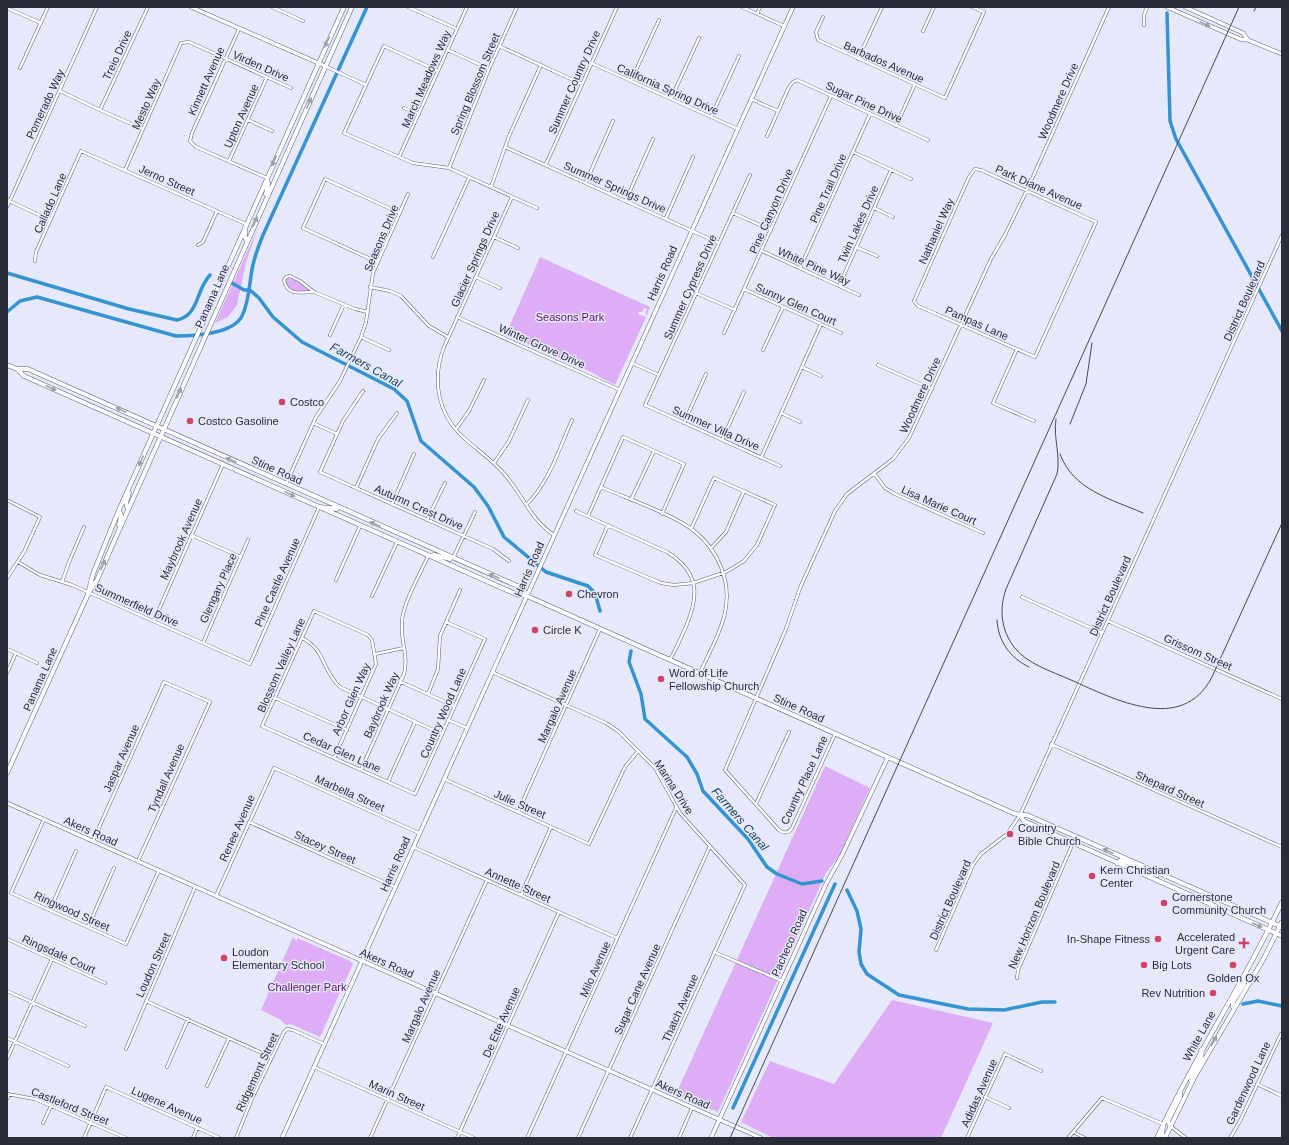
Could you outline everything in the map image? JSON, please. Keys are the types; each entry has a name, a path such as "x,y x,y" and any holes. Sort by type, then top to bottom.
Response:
{"main road":[{"name":"Panama Lane","path":"7,773 88,592 93,574 119,510 193,341 344,7"},
{"name":"Panama Lane","path":"88,592 97,580 262,206 352,7"},
{"path":"262,206 268,184 267,178"},
{"path":"246,224 245,237 247,241"},
{"name":"Stine Road","path":"7,365 17,369 28,369 345,511 522,588 527,596"},
{"name":"Stine Road","path":"17,369 24,376 256,478 428,556 518,595 527,596 1020,815 1027,815 1228,904 1272,923 1281,925"},
{"path":"256,478 281,486 286,484"},
{"path":"128,510 126,503 132,481"},
{"path":"319,507 327,506 345,511"},
{"path":"116,537 121,516 119,510"},
{"path":"428,556 435,555 467,565"},
{"name":"Stine Road","path":"1020,815 1024,821 1282,936"},
{"path":"1118,863 1121,860 1137,867 1144,867"},
{"path":"1142,874 1146,872 1173,880"},
{"path":"1196,898 1202,896 1228,904"},
{"name":"White Lane","path":"1157,1138 1180,1088 1269,930 1282,902"},
{"name":"White Lane","path":"1164,1138 1190,1085 1281,925"},
{"path":"1233,1010 1233,1002 1244,984 1242,978"},
{"path":"1190,1085 1191,1075 1202,1054 1201,1050"},
{"path":"1170,1126 1168,1121 1180,1097 1180,1088"},
{"path":"1163,1124 1164,1138"}],"street":[{"path":"20,68 48,7"},
{"name":"Pomerado Way","path":"7,207 8,201 60,91 97,7"},
{"name":"Treio Drive","path":"100,110 148,7"},
{"path":"191,7 366,85"},
{"path":"272,7 303,21"},
{"path":"408,7 457,29"},
{"name":"March Meadows Way","path":"399,158 467,7"},
{"name":"Spring Blossom Street","path":"448,168 489,69 517,7"},
{"name":"Summer Country Drive","path":"546,164 617,7"},
{"path":"742,7 784,26"},
{"path":"757,14 760,7"},
{"name":"Harris Road","path":"282,1138 793,7"},
{"path":"858,59 882,7"},
{"path":"924,31 934,7"},
{"name":"Barbados Avenue","path":"823,17 816,32 817,38 821,42 945,98 984,12 972,7"},
{"name":"Woodmere Drive","path":"756,804 725,770 786,629 800,588 835,511 847,494 893,459 905,446 991,259 1005,236 1027,190 1109,7"},
{"path":"1144,25 1144,15 1147,7"},
{"path":"1185,7 1244,33 1248,40"},
{"path":"7,8 41,23"},
{"path":"1168,8 1240,39 1248,40 1282,54"},
{"path":"631,81 659,20"},
{"name":"Kinnett Avenue","path":"229,161 196,146 190,141 192,133 239,29"},
{"path":"671,99 699,38"},
{"name":"Virden Drive","path":"181,43 189,42 291,88"},
{"name":"Mesto Way","path":"125,170 181,43"},
{"path":"438,71 384,46 344,133 413,163 448,168 537,208"},
{"path":"499,46 582,84"},
{"path":"448,50 489,69"},
{"path":"711,117 739,56"},
{"name":"California Spring Drive","path":"591,63 738,129"},
{"path":"491,187 505,147 541,65"},
{"name":"Upton Avenue","path":"229,161 267,77"},
{"name":"Sugar Pine Drive","path":"778,111 793,82 797,80 928,140"},
{"path":"896,126 915,84"},
{"path":"60,91 143,130"},
{"name":"Pine Canyon Drive","path":"724,333 831,96"},
{"path":"751,99 778,111 767,136"},
{"path":"404,108 419,114"},
{"name":"Pine Trail Drive","path":"800,268 870,114"},
{"path":"248,120 272,131"},
{"path":"586,182 613,121"},
{"path":"626,200 653,139"},
{"name":"Summer Springs Drive","path":"505,147 719,242"},
{"name":"Jerno Street","path":"81,151 246,224"},
{"name":"Callado Lane","path":"35,261 36,252 81,151"},
{"path":"853,152 910,179"},
{"path":"666,218 693,157"},
{"path":"229,161 267,178"},
{"name":"Park Diane Avenue","path":"975,169 981,170 1027,190 1096,222 1035,357"},
{"name":"Nathaniel Way","path":"914,301 969,177 975,169"},
{"name":"Twin Lakes Drive","path":"839,286 891,170"},
{"name":"Summer Cypress Drive","path":"645,405 750,175"},
{"path":"433,257 469,177"},
{"path":"378,262 303,228 325,179 400,213"},
{"name":"Seasons Drive","path":"286,484 313,423 346,371 361,337 368,312 370,287 378,262 408,194"},
{"name":"Glacier Springs Drive","path":"512,197 448,338 439,362 438,386 443,409 456,429 494,463 513,485 536,520 554,535"},
{"path":"8,201 50,220"},
{"path":"874,208 893,217"},
{"path":"198,245 203,242 217,211"},
{"path":"733,213 771,230"},
{"name":"District Boulevard","path":"936,950 976,860 986,850 1007,834 1020,815 1282,235"},
{"path":"494,237 518,248"},
{"path":"856,247 877,256"},
{"name":"White Pine Way","path":"762,251 860,295"},
{"path":"314,292 293,293 286,286 285,278 290,276 297,279 314,292 368,312"},
{"path":"476,277 500,288"},
{"path":"370,287 390,291 402,296 429,326 448,338"},
{"name":"Sunny Glen Court","path":"744,289 840,333"},
{"path":"696,293 735,310"},
{"name":"Pampas Lane","path":"914,301 918,306 1035,357"},
{"path":"330,335 344,304"},
{"path":"763,350 783,307"},
{"name":"Winter Grove Drive","path":"457,317 620,390"},
{"path":"761,458 821,324"},
{"path":"361,337 389,350"},
{"path":"1017,349 993,403 1034,421"},
{"path":"632,363 659,375"},
{"path":"878,365 932,389"},
{"path":"802,367 821,376"},
{"path":"684,423 706,374"},
{"path":"456,429 469,411 484,380"},
{"path":"313,423 337,434 347,415 363,391"},
{"path":"722,440 744,392"},
{"path":"494,463 507,445 528,400"},
{"name":"Summer Villa Drive","path":"645,405 780,466"},
{"path":"356,488 378,439 397,413"},
{"path":"781,413 800,422"},
{"path":"526,505 540,488 572,420"},
{"name":"Autumn Crest Drive","path":"337,434 320,472 493,549 508,561"},
{"path":"588,516 623,437 684,464 662,514"},
{"path":"631,500 654,451"},
{"path":"392,504 414,454"},
{"name":"Maybrook Avenue","path":"154,621 223,464"},
{"name":"Lisa Marie Court","path":"874,473 885,488 895,494 983,533"},
{"path":"608,525 595,555 661,583 674,585 693,583 724,573 739,566 757,545 775,505 714,478 691,529"},
{"path":"427,520 445,483"},
{"path":"601,487 662,514 691,529 711,548 724,573 727,593 724,616 700,673"},
{"path":"711,548 726,532 744,491"},
{"path":"7,500 40,517 18,562 7,578"},
{"name":"Pine Castle Avenue","path":"250,664 319,507"},
{"path":"576,511 674,556 684,565 693,583 695,595 694,607 670,660"},
{"path":"453,558 462,535 475,512"},
{"path":"336,580 360,526"},
{"path":"62,582 68,562 84,527"},
{"path":"191,535 241,557"},
{"name":"Glengary Place","path":"203,643 248,540"},
{"path":"372,596 397,542"},
{"name":"Baybrook Way","path":"361,770 401,682 406,662 402,626 403,615 428,556"},
{"name":"Summerfield Drive","path":"18,562 40,575 88,592 250,664"},
{"path":"428,694 438,669 439,642 460,590"},
{"path":"1022,597 1102,632"},
{"name":"Blossom Valley Lane","path":"262,726 314,611"},
{"name":"Arbor Glen Way","path":"314,611 368,635 372,640 375,654 376,664 334,758"},
{"name":"Grissom Street","path":"1108,621 1282,699"},
{"name":"Country Wood Lane","path":"415,794 485,639 446,622"},
{"name":"Margalo Avenue","path":"518,812 600,629"},
{"path":"302,638 319,650 330,676 345,690 442,734"},
{"path":"375,654 404,648"},
{"path":"7,649 38,663"},
{"path":"7,673 16,653"},
{"name":"Marina Drive","path":"492,672 612,726 660,775 676,808 745,885"},
{"name":"Tyndall Avenue","path":"138,861 210,702 164,682"},
{"name":"Jaspar Avenue","path":"93,841 164,682"},
{"path":"401,682 454,706"},
{"path":"275,698 347,730"},
{"path":"448,720 467,728"},
{"path":"388,782 415,722"},
{"name":"Cedar Glen Lane","path":"262,726 415,794"},
{"path":"756,804 789,732"},
{"name":"Country Place Lane","path":"756,804 779,830 786,833 792,828 835,734"},
{"name":"Shepard Street","path":"1051,744 1282,847"},
{"name":"Julie Street","path":"444,779 590,844 624,767 638,751"},
{"name":"Pacheco Road","path":"710,1138 826,884 842,855 888,757"},
{"name":"Renee Avenue","path":"216,896 274,768"},
{"name":"Marbella Street","path":"274,768 420,833"},
{"name":"Akers Road","path":"7,803 760,1138"},
{"name":"Milo Avenue","path":"528,1136 676,808"},
{"name":"Ringwood Street","path":"44,819 11,893 126,944 158,870"},
{"name":"Stacey Street","path":"249,822 395,887"},
{"path":"521,895 551,827"},
{"name":"New Horizon Boulevard","path":"1017,978 1018,970 1076,836"},
{"name":"Sugar Cane Avenue","path":"578,1138 710,846"},
{"name":"Annette Street","path":"413,847 617,938"},
{"path":"50,910 76,851"},
{"path":"88,927 114,868"},
{"name":"Margalo Avenue","path":"370,1138 487,880"},
{"name":"Thatch Avenue","path":"630,1138 745,885"},
{"name":"Loudon Street","path":"126,1049 195,887"},
{"name":"De Ette Avenue","path":"457,1138 559,912"},
{"name":"Ringsdale Court","path":"7,939 105,983"},
{"path":"714,952 782,981"},
{"path":"7,1058 52,959"},
{"path":"7,991 85,1026"},
{"path":"146,1001 271,1057"},
{"path":"167,1067 188,1020"},
{"name":"Ridgemont Street","path":"236,1138 271,1057 284,1032 287,1029 293,1030 324,1044"},
{"name":"Gardenwood Lane","path":"1230,1138 1240,1121 1281,1034"},
{"path":"7,1038 68,1066"},
{"path":"207,1086 229,1038"},
{"name":"Adidas Avenue","path":"967,1138 1005,1054 1041,1071"},
{"name":"Marin Street","path":"314,1066 474,1138"},
{"path":"1257,1084 1282,1096"},
{"name":"Lugene Avenue","path":"91,1122 106,1087 220,1138"},
{"path":"7,1100 8,1094"},
{"name":"Castleford Street","path":"8,1094 29,1097 126,1138"},
{"path":"985,1097 1009,1108"},
{"path":"1068,1138 1102,1098 1163,1124"},
{"path":"43,1123 51,1106"},
{"path":"679,1138 692,1108"},
{"path":"84,1138 91,1122"},
{"path":"1170,1126 1186,1138"},
{"path":"193,1138 197,1128"},
{"path":"1072,1132 1085,1138"}],"green space":[{"path":"258,228 246,262 237,305 228,317 215,323"},
{"name":"Seasons Park","path":"540,257 650,307 647,315 645,313 647,309 644,308 642,312 638,312 638,314 646,317 615,385 587,370 506,334"},
{"path":"288,276 297,279 314,292 297,293 288,289 285,278"},
{"path":"825,766 870,788 839,856 826,873 718,1112 676,1094"},
{"name":"Challenger Park","path":"293,937 297,941 297,938 350,961 353,964 320,1037 291,1024 285,1025 281,1020 261,1010"},
{"path":"892,1000 993,1023 941,1138 773,1138 741,1122 770,1061 834,1084"}],"waterway":[{"path":"7,312 20,301 37,297 176,336 212,333 230,327 237,322 242,316 247,304 254,261 263,235 367,7"},
{"path":"1167,13 1170,121 1176,139 1282,331"},
{"name":"Farmers Canal","path":"7,273 129,309 177,320 184,317 193,308 205,281 210,275"},
{"name":"Farmers Canal","path":"232,283 244,290 250,290 259,298 273,317 302,342 394,389 407,401 421,441 474,487 488,506 504,537 546,572 588,586 595,593 600,611"},
{"name":"Farmers Canal","path":"631,651 629,662 641,694 645,719 687,757 697,774 703,791 748,839 767,867 777,874 802,884 822,881"},
{"path":"733,1108 835,884"},
{"name":"Farmers Canal","path":"847,890 857,911 861,929 859,952 861,964 867,974 899,995 968,1009 1004,1010 1042,1002 1055,1002"},
{"name":"Farmers Canal","path":"1243,1004 1258,1001 1282,1006"}],"railway":[{"path":"730,1138 1239,7"},
{"path":"1254,11 1256,7"},
{"path":"1070,424 1086,384 1092,343"},
{"path":"1056,419 1055,433 1058,460 1057,474 1006,589 1002,604 1002,619 1006,634 1019,653 1032,663 1107,696 1127,703 1146,707 1166,708 1183,705 1199,695 1212,677 1282,523"},
{"path":"1060,454 1066,466 1084,485 1106,498 1143,513"},
{"path":"997,620 1000,635 1006,648 1016,659 1029,667"}],"place":[{"name":"Costco","path":"282,402"},
{"name":"Costco Gasoline","path":"190,421"},
{"name":"Chevron","path":"569,594"},
{"name":"Circle K","path":"535,630"},
{"name":"Word of Life Fellowship Church","path":"661,679"},
{"name":"Country Bible Church","path":"1010,834"},
{"name":"Kern Christian Center","path":"1092,876"},
{"name":"Cornerstone Community Church","path":"1164,903"},
{"name":"In-Shape Fitness","path":"1158,939"},
{"name":"Accelerated Urgent Care","path":"1244,943"},
{"name":"Loudon Elementary School","path":"224,958"},
{"name":"Big Lots","path":"1144,965"},
{"name":"Golden Ox","path":"1233,965"},
{"name":"Rev Nutrition","path":"1213,993"}]}
